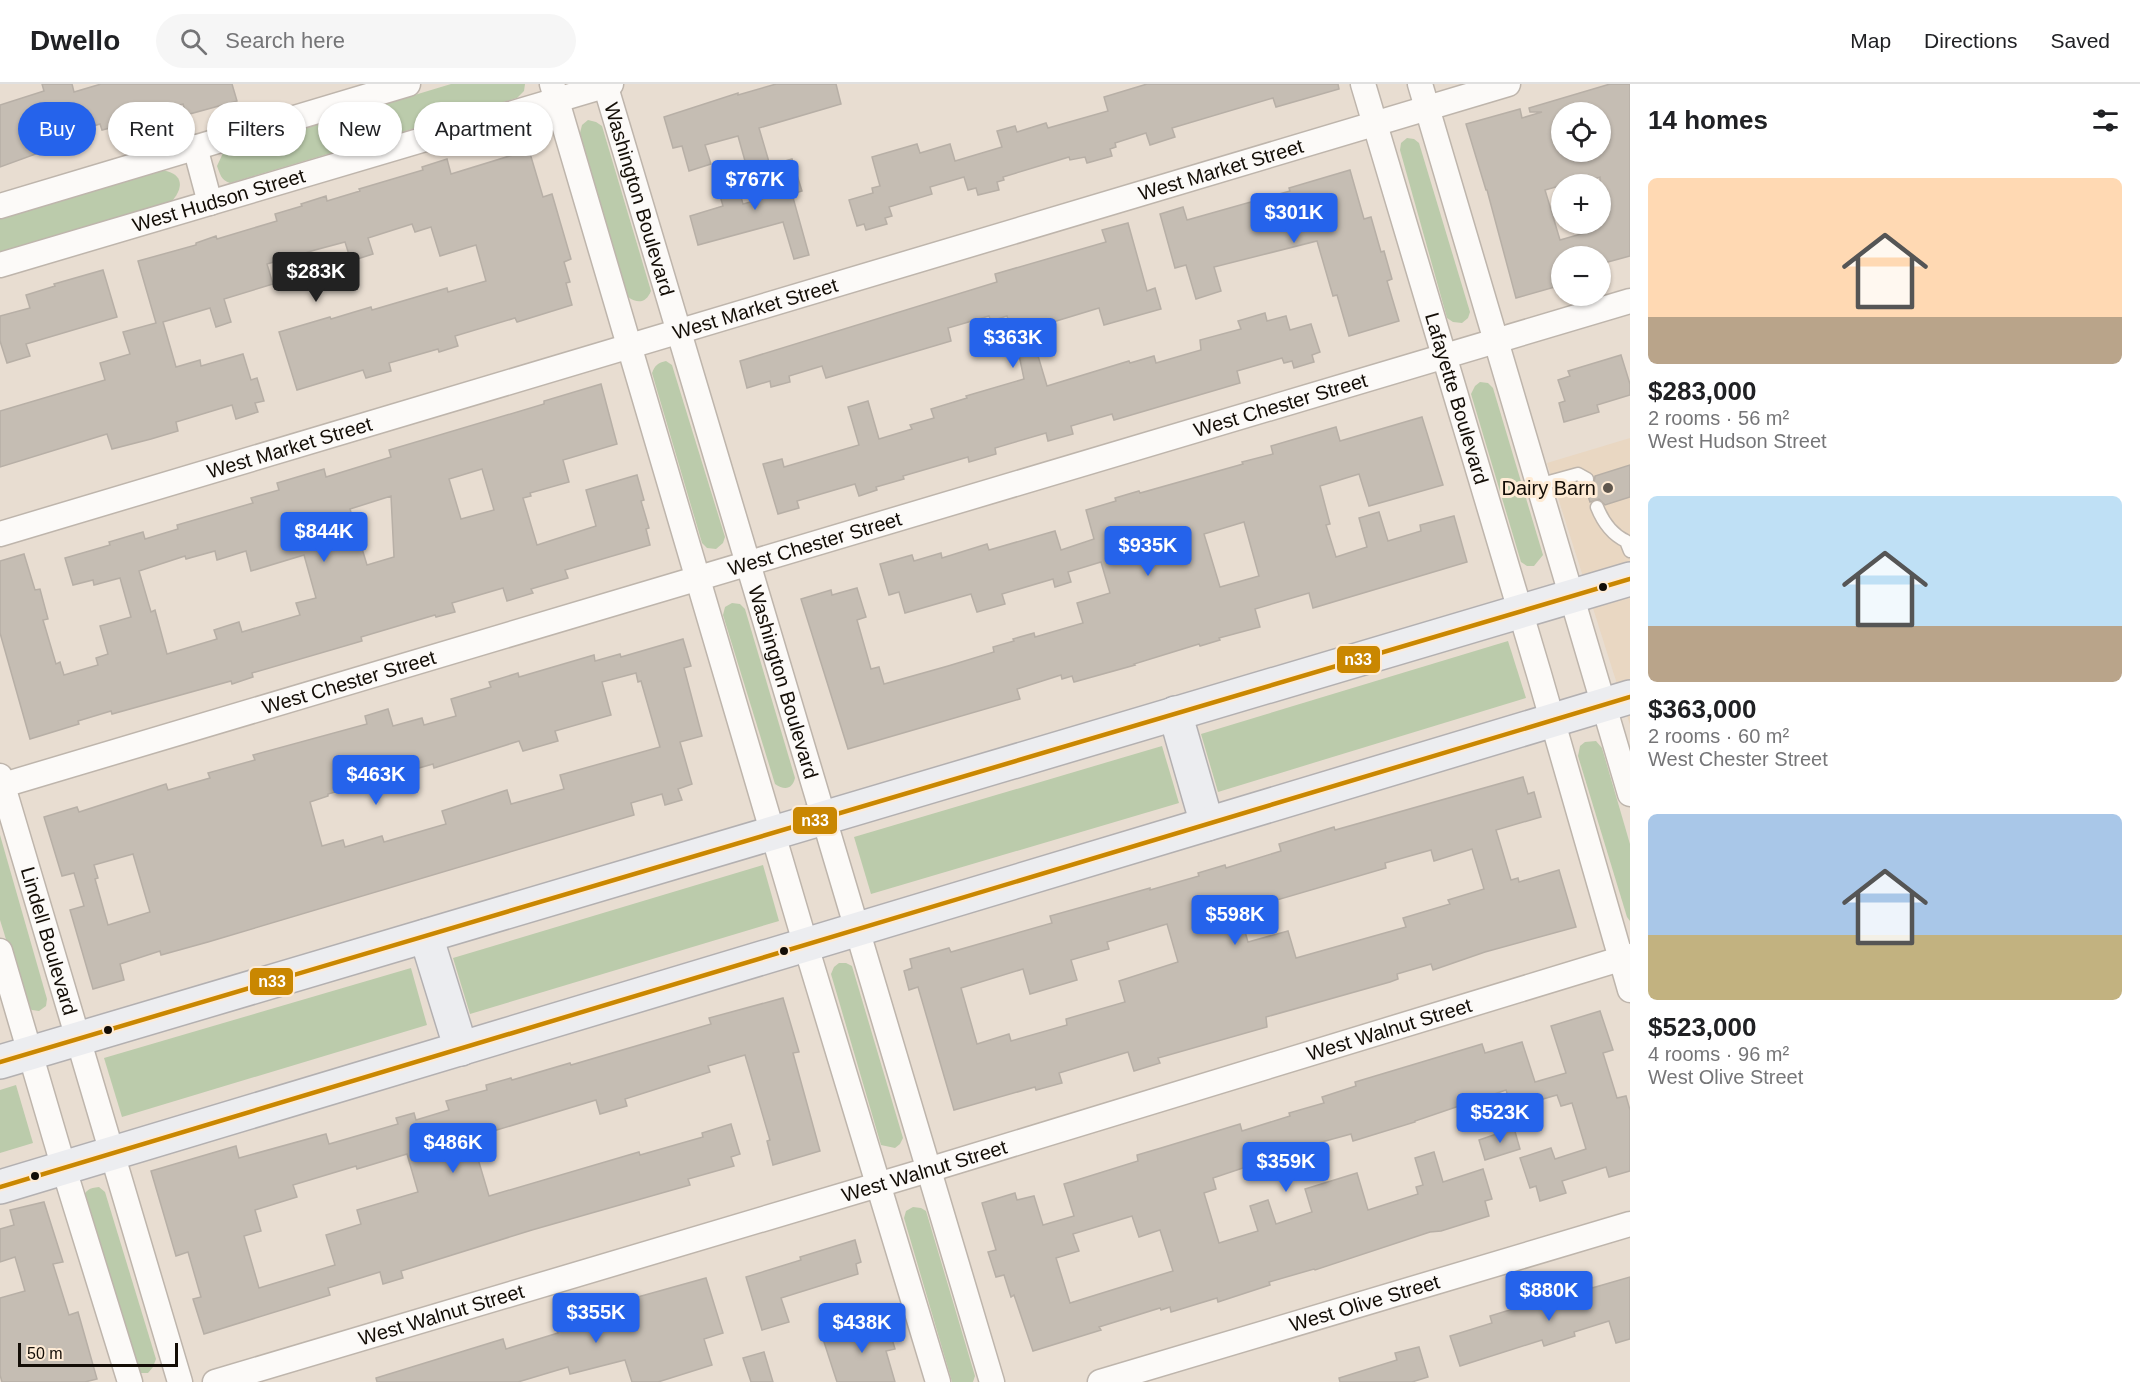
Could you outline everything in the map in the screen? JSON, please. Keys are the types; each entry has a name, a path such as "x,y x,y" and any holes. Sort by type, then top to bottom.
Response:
{"highway":[{"path":"15,1057 1630,579"},
{"path":"0,1187 1617,701"},
{"path":"1175,713 1207,824"},
{"path":"426,936 461,1049"}],"street":[{"path":"210,203 195,147 408,84"},
{"name":"West Hudson Street","path":"0,265 210,203 555,92 607,84"},
{"name":"Washington Boulevard","path":"607,84 992,1382"},
{"name":"Lafayette Boulevard","path":"1363,84 1625,958 1630,990"},
{"path":"1420,84 1571,596 1617,701 1630,794"},
{"name":"West Market Street","path":"0,534 1508,84"},
{"path":"555,92 772,833 938,1382"},
{"path":"0,206 165,156"},
{"name":"West Chester Street","path":"1,782 748,564 1630,302"},
{"name":"Lindell Boulevard","path":"1,782 180,1382"},
{"path":"0,951 15,1057 64,1168 130,1382"},
{"name":"West Walnut Street","path":"215,1382 928,1170 1625,958"},
{"name":"West Olive Street","path":"1100,1382 1630,1224"}],"lane":[{"path":"1538,485 1578,474 1587,479"},
{"path":"1597,507 1603,522 1617,537 1626,541 1630,551"}],"shaded area":[{"path":"1630,438 1630,725 1547,463"}],"green space":[{"path":"451,84 525,84 524,91 517,98 503,102 414,102 414,129 402,132 402,102 392,102"},
{"path":"588,120 602,126 651,291 647,298 641,301 628,297 580,133 582,125"},
{"path":"318,124 318,156 321,156 230,183 219,172 217,166 222,156 306,156 306,128"},
{"path":"1407,138 1419,143 1470,312 1468,318 1462,323 1453,322 1447,318 1400,150 1401,143"},
{"path":"160,170 173,173 179,180 179,190 172,201 0,252 0,218"},
{"path":"666,361 672,365 725,537 723,543 716,549 707,548 702,543 652,373 657,365"},
{"path":"1480,382 1488,383 1493,388 1543,555 1534,566 1527,566 1521,562 1471,394"},
{"path":"732,603 740,604 745,609 795,778 792,785 787,788 775,784 723,615 725,607"},
{"path":"1508,641 1526,698 1218,792 1201,734"},
{"path":"1596,741 1602,748 1630,844 1630,921 1578,756 1580,746 1585,742"},
{"path":"1162,746 1179,803 871,894 854,837"},
{"path":"0,835 47,999 46,1006 39,1011 27,1007 0,920"},
{"path":"763,865 779,921 470,1014 453,958"},
{"path":"839,963 852,966 903,1138 895,1148 881,1145 831,974"},
{"path":"411,968 427,1025 122,1117 104,1058"},
{"path":"16,1085 33,1143 0,1153 0,1090"},
{"path":"99,1187 105,1192 156,1359 148,1373 140,1373 132,1367 82,1199 88,1190"},
{"path":"913,1207 926,1211 975,1376 973,1382 952,1382 904,1218 906,1211"}],"building":[{"path":"42,84 72,84 74,92 101,84 232,84 237,101 207,102 207,109 195,113 195,102 108,102 108,128 102,130 100,124 96,125 96,102 18,102 18,156 30,156 0,167 0,105 44,91"},
{"path":"776,84 836,84 841,104 759,128 769,162 747,168 738,136 705,145 711,164 689,171 682,146 673,148 664,117 738,93 738,95"},
{"path":"1147,84 1338,84 1339,89 1276,107 1273,98 1172,128 1175,137 1150,145 1146,133 1115,143 1116,147 1110,149 1112,156 1087,163 1085,157 1070,160 1069,157 1003,177 1004,180 997,182 999,190 978,195 976,188 968,190 964,177 930,187 932,194 889,207 892,216 885,218 887,224 866,230 864,224 857,226 849,200 873,193 872,188 880,186 872,157 917,144 920,153 950,144 955,161 1002,147 997,131 1015,126 1017,132 1046,123 1048,128 1108,111 1104,97"},
{"path":"1610,84 1630,84 1630,256 1611,261 1611,246 1551,246 1551,288 1516,298 1487,190 1466,124 1520,109 1522,118 1542,112 1530,112 1529,108"},
{"path":"510,156 531,156 543,197 552,194 571,259 564,262 570,282 566,283 572,305 517,322 515,318 455,336 458,346 439,352 438,349 389,363 391,371 366,378 363,370 297,390 279,332 371,307 372,310 447,288 448,292 486,281 476,245 440,256 431,227 415,232 412,224 368,238 373,254 351,261 345,242 315,250 267,264 273,284 224,299 231,322 216,327 210,308 163,322 176,367 200,360 201,366 243,354 251,380 257,378 264,401 255,403 258,412 236,419 232,405 176,422 178,431 151,439 112,449 107,434 0,467 0,411 105,380 100,363 130,354 123,332 156,323 138,261 196,245 196,243 216,236 217,239 277,221 275,214 302,206 301,204 326,196 327,201 360,191 359,189 423,170 422,167 447,159 451,174"},
{"path":"792,159 802,191 792,194 809,255 794,259 783,222 698,245 690,216 723,206 716,182 735,176 743,204 776,195 768,166"},
{"path":"1350,170 1364,219 1371,217 1381,252 1384,251 1392,279 1387,281 1399,321 1349,336 1337,295 1333,296 1317,241 1214,267 1221,291 1196,299 1186,265 1175,268 1160,214 1183,207 1187,220 1290,191 1289,188"},
{"path":"1128,223 1147,291 1155,288 1161,309 1104,325 1099,308 1030,329 1047,386 1129,361 1130,363 1154,356 1156,363 1201,350 1200,340 1241,329 1238,321 1265,313 1267,321 1286,316 1290,330 1311,324 1320,352 1312,355 1314,362 1294,368 1292,361 1284,363 1282,358 1237,371 1240,383 1114,420 1112,414 1071,426 1073,434 1048,441 1046,433 995,448 996,454 969,462 968,457 903,476 904,479 876,487 877,490 859,496 855,484 797,501 799,508 778,514 763,464 782,459 784,467 859,445 848,407 868,401 879,439 912,429 910,425 934,418 931,409 1024,379 1019,355 1007,316 991,321 989,316 948,328 951,341 826,378 822,366 789,376 790,382 771,387 770,381 747,388 740,361 997,282 995,274 1106,242 1102,230"},
{"path":"103,270 117,317 26,344 30,356 7,363 0,341 0,316 30,308 26,295 55,286 54,284"},
{"path":"1621,355 1630,384 1630,395 1597,405 1599,412 1564,422 1559,403 1565,401 1558,380 1570,376 1568,371"},
{"path":"601,384 617,444 563,460 569,482 530,493 531,496 523,498 537,545 596,526 586,490 637,475 644,500 641,501 649,528 646,529 650,545 565,570 568,578 531,589 533,593 507,601 503,588 452,603 455,612 436,617 435,615 361,637 362,641 252,673 253,677 232,684 231,681 112,714 111,711 78,721 79,724 30,739 0,633 0,561 24,554 35,590 40,589 48,619 43,620 56,664 60,662 64,675 98,665 96,658 108,654 100,626 131,617 120,578 94,585 93,580 73,585 65,558 110,545 109,542 143,532 145,539 178,529 177,525 253,503 251,498 279,490 277,483 324,469 326,477 391,457 389,450 544,404 544,401","holes":["482,469 494,510 461,519 449,479","391,496 394,557 367,565 350,509","215,551 217,560 246,551 251,571 304,555 316,598 296,603 300,615 242,632 239,622 214,630 217,639 167,654 155,610 151,612 139,571 185,556 186,559"]},
{"path":"1422,417 1443,485 1369,506 1359,474 1320,486 1330,524 1326,525 1336,557 1367,547 1359,518 1379,512 1388,541 1421,531 1420,525 1454,516 1467,562 1313,608 1309,593 1255,609 1260,627 1074,682 1072,676 1062,679 1061,675 1017,689 1020,699 848,749 801,599 831,590 832,595 857,588 866,617 857,620 871,669 879,667 884,684 948,666 994,652 993,647 1014,641 1013,639 1034,633 1035,637 1083,623 1077,603 1110,593 1101,562 1068,572 1071,582 1055,587 1053,579 1002,594 1005,604 977,612 971,594 905,613 899,592 889,595 880,564 912,555 914,561 941,553 942,558 987,544 989,550 1055,531 1061,550 1094,539 1086,510 1116,501 1115,498 1243,464 1242,462 1273,454 1271,446 1336,427 1340,441","holes":["1244,522 1259,576 1220,587 1204,534"]},
{"name":"Dairy Barn","path":"1630,465 1630,497 1605,505 1599,499 1590,502 1585,487 1594,483 1595,476"},
{"path":"683,639 691,666 684,668 702,736 680,742 692,784 678,789 682,800 665,805 662,794 631,803 634,815 208,942 161,955 160,951 120,964 124,980 93,989 70,910 84,906 74,873 62,876 44,817 77,807 79,812 166,784 168,790 210,778 208,773 255,760 253,755 367,724 365,716 388,709 393,726 422,718 424,725 456,716 451,699 491,687 489,682 518,673 519,677 594,655 595,661 620,654 621,657","holes":["636,673 638,682 641,681 660,747 560,775 564,789 511,804 507,790 442,811 446,824 384,842 382,836 345,847 343,840 322,846 310,802 328,796 328,794 433,764 434,768 519,741 523,751 558,741 555,731 611,715 602,682","133,854 150,912 108,925 95,879 98,878 94,865"]},
{"path":"1523,777 1528,794 1534,792 1541,817 1496,830 1511,880 1518,878 1519,882 1559,870 1576,927 1485,952 1433,970 1431,964 1397,974 1398,979 1390,982 1266,1017 1267,1027 1158,1058 1160,1063 1134,1071 1128,1052 1059,1073 1062,1083 1036,1090 1035,1087 954,1110 918,987 909,990 904,971 912,968 910,959 949,948 951,952 1052,923 1050,916 1199,876 1198,873 1225,865 1226,868 1281,851 1279,844 1334,827 1335,830","holes":["1472,849 1484,889 1448,900 1450,904 1403,918 1406,927 1296,958 1288,931 1248,942 1239,911 1386,868 1385,863 1431,850 1434,861","1167,924 1178,962 1119,981 1125,1002 1066,1019 1067,1025 1011,1041 1009,1034 977,1044 961,988 1023,969 1030,994 1077,980 1071,960 1109,949 1107,942"]},
{"path":"783,998 799,1052 793,1053 820,1151 773,1165 767,1141 770,1140 745,1055 708,1066 710,1072 625,1099 627,1106 600,1114 596,1100 477,1136 478,1141 473,1142 489,1196 639,1152 640,1155 703,1137 702,1133 731,1124 740,1154 731,1157 734,1166 688,1179 690,1185 532,1230 401,1271 403,1278 383,1284 380,1272 328,1288 330,1295 204,1334 193,1299 201,1297 188,1252 176,1256 151,1171 236,1146 239,1158 326,1134 329,1144 398,1124 396,1118 414,1113 416,1120 449,1110 446,1101 487,1090 486,1085 570,1063 571,1065 711,1024 709,1018","holes":["407,1154 418,1192 357,1210 361,1224 326,1235 335,1265 259,1288 244,1236 261,1231 255,1210 297,1197 293,1185 356,1166 357,1169"]},
{"path":"1600,1011 1613,1050 1603,1053 1617,1098 1626,1096 1630,1110 1630,1171 1609,1177 1606,1167 1562,1181 1566,1193 1540,1201 1536,1186 1530,1188 1520,1158 1551,1148 1555,1159 1586,1149 1572,1103 1561,1106 1557,1095 1512,1108 1506,1090 1353,1141 1351,1134 1318,1143 1321,1151 1303,1157 1300,1149 1213,1178 1216,1189 1204,1193 1219,1243 1258,1231 1250,1206 1268,1200 1276,1224 1312,1212 1305,1189 1357,1173 1368,1210 1418,1194 1416,1187 1423,1185 1415,1158 1434,1152 1443,1182 1483,1169 1492,1199 1485,1201 1489,1216 1269,1282 1270,1285 1218,1302 1217,1298 1171,1312 1170,1307 1161,1310 1160,1308 1099,1327 1101,1330 1033,1351 1014,1295 1011,1297 1004,1275 996,1277 988,1252 996,1250 982,1203 1015,1193 1017,1200 1034,1196 1043,1225 1074,1216 1064,1184 1138,1161 1137,1155 1240,1124 1242,1131 1290,1116 1289,1113 1324,1103 1322,1097 1356,1086 1355,1082 1482,1044 1485,1053 1522,1042 1535,1082 1566,1073 1551,1026","holes":["1132,1216 1139,1237 1160,1230 1173,1271 1070,1303 1056,1258 1079,1251 1073,1234"]},
{"path":"1514,1128 1520,1149 1485,1160 1479,1140"},
{"path":"44,1202 63,1262 53,1264 69,1315 78,1312 97,1379 85,1382 2,1382 0,1375 0,1298 25,1291 15,1257 0,1262 0,1229 14,1225 10,1210"},
{"path":"855,1240 861,1262 856,1264 858,1274 781,1298 789,1322 762,1330 746,1277"},
{"path":"1630,1277 1630,1339 1616,1343 1609,1321 1574,1332 1575,1336 1544,1346 1542,1340 1460,1366 1450,1336 1492,1323 1490,1316 1591,1285 1592,1288"},
{"path":"706,1278 723,1333 704,1339 712,1365 658,1382 632,1382 625,1360 570,1374 568,1367 518,1382 377,1382 376,1378 503,1339 506,1349 558,1333 556,1328 636,1305 634,1298"},
{"path":"886,1319 895,1349 886,1351 895,1382 837,1382 823,1339"},
{"path":"1419,1347 1428,1377 1412,1382 1340,1382 1339,1378 1397,1360 1395,1353"},
{"path":"764,1352 773,1382 751,1382 743,1358"}],"transit line":[{"name":"n33","path":"0,1062 1630,579"},
{"name":"n33","path":"0,1187 1630,697"}],"place":[{"name":"Dairy Barn","path":"1608,488"}]}
